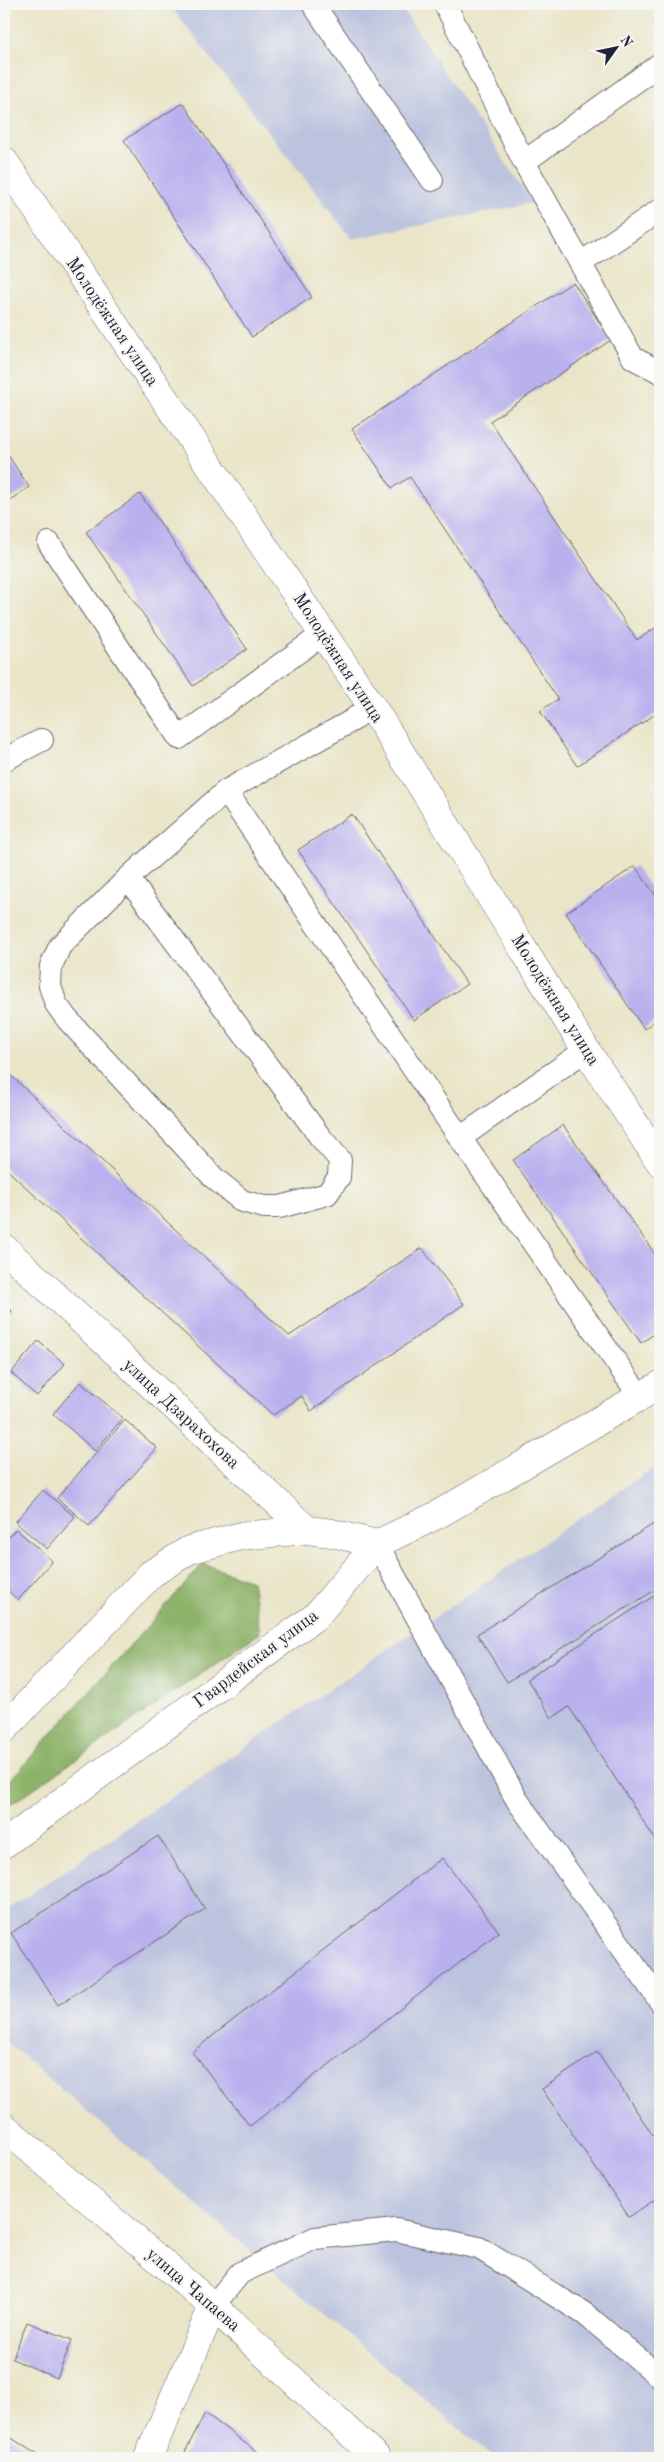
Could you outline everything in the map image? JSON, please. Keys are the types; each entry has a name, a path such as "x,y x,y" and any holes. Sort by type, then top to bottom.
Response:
{"street":[{"name":"Молодёжная улица","path":"4,161 370,705 586,1050 660,1162"},
{"name":"улица Дзарахохова","path":"4,1248 307,1530"},
{"name":"Гвардейская улица","path":"4,1844 316,1616 377,1544 437,1515 535,1456 651,1391"},
{"path":"4,1728 151,1574 189,1550 241,1536 307,1530 332,1533 377,1544"},
{"name":"улица Чапаева","path":"4,2127 213,2306 376,2458"},
{"path":"148,2458 213,2306"}],"lane":[{"path":"313,4 432,180"},
{"path":"445,4 524,162 634,358 660,372"},
{"path":"524,162 660,64"},
{"path":"581,263 660,210"},
{"path":"49,543 179,738 323,634"},
{"path":"128,878 321,1138 340,1160 339,1177 327,1194 280,1207 264,1207 242,1201 214,1178 56,1004 50,986 51,966 60,946 128,878 226,791 353,720 370,705"},
{"path":"4,760 42,740"},
{"path":"226,791 460,1138 651,1391"},
{"path":"460,1138 586,1050"},
{"path":"377,1544 517,1800 660,2001"},
{"path":"213,2306 240,2273 315,2238 396,2230 479,2248 585,2314 660,2377"}],"shaded area":[{"path":"169,4 399,4 533,203 352,239"},
{"path":"660,1463 660,2458 493,2458 4,2040 4,1912"}],"green space":[{"path":"203,1564 252,1581 260,1633 4,1809 4,1787"}],"building":[{"path":"183,103 312,297 252,337 124,140"},
{"path":"573,282 611,340 490,421 637,640 660,625 660,711 577,766 540,711 558,699 410,477 392,488 352,429"},
{"path":"4,449 29,487 4,504"},
{"path":"140,494 247,649 193,686 86,532"},
{"path":"352,814 467,984 414,1020 298,850"},
{"path":"635,866 660,902 660,1017 644,1029 566,913"},
{"path":"4,1069 289,1336 422,1248 464,1304 311,1411 302,1396 273,1415 4,1167"},
{"path":"563,1125 660,1261 660,1330 641,1343 513,1160"},
{"path":"4,1304 12,1311 4,1321"},
{"path":"38,1341 65,1364 37,1396 11,1373"},
{"path":"80,1382 123,1418 95,1451 53,1414"},
{"path":"125,1420 157,1448 89,1526 57,1498"},
{"path":"43,1490 75,1517 47,1549 15,1522"},
{"path":"660,1520 660,1587 507,1682 477,1634"},
{"path":"16,1529 52,1561 18,1600 4,1587 4,1542"},
{"path":"660,1592 660,1847 569,1707 552,1718 527,1679"},
{"path":"158,1836 205,1909 58,2005 11,1933"},
{"path":"442,1858 499,1932 250,2126 192,2052"},
{"path":"597,2052 660,2146 660,2196 629,2217 542,2089"},
{"path":"27,2322 72,2340 57,2378 12,2359"},
{"path":"205,2413 265,2458 182,2458"},
{"path":"4,2433 42,2458 4,2458"}]}
